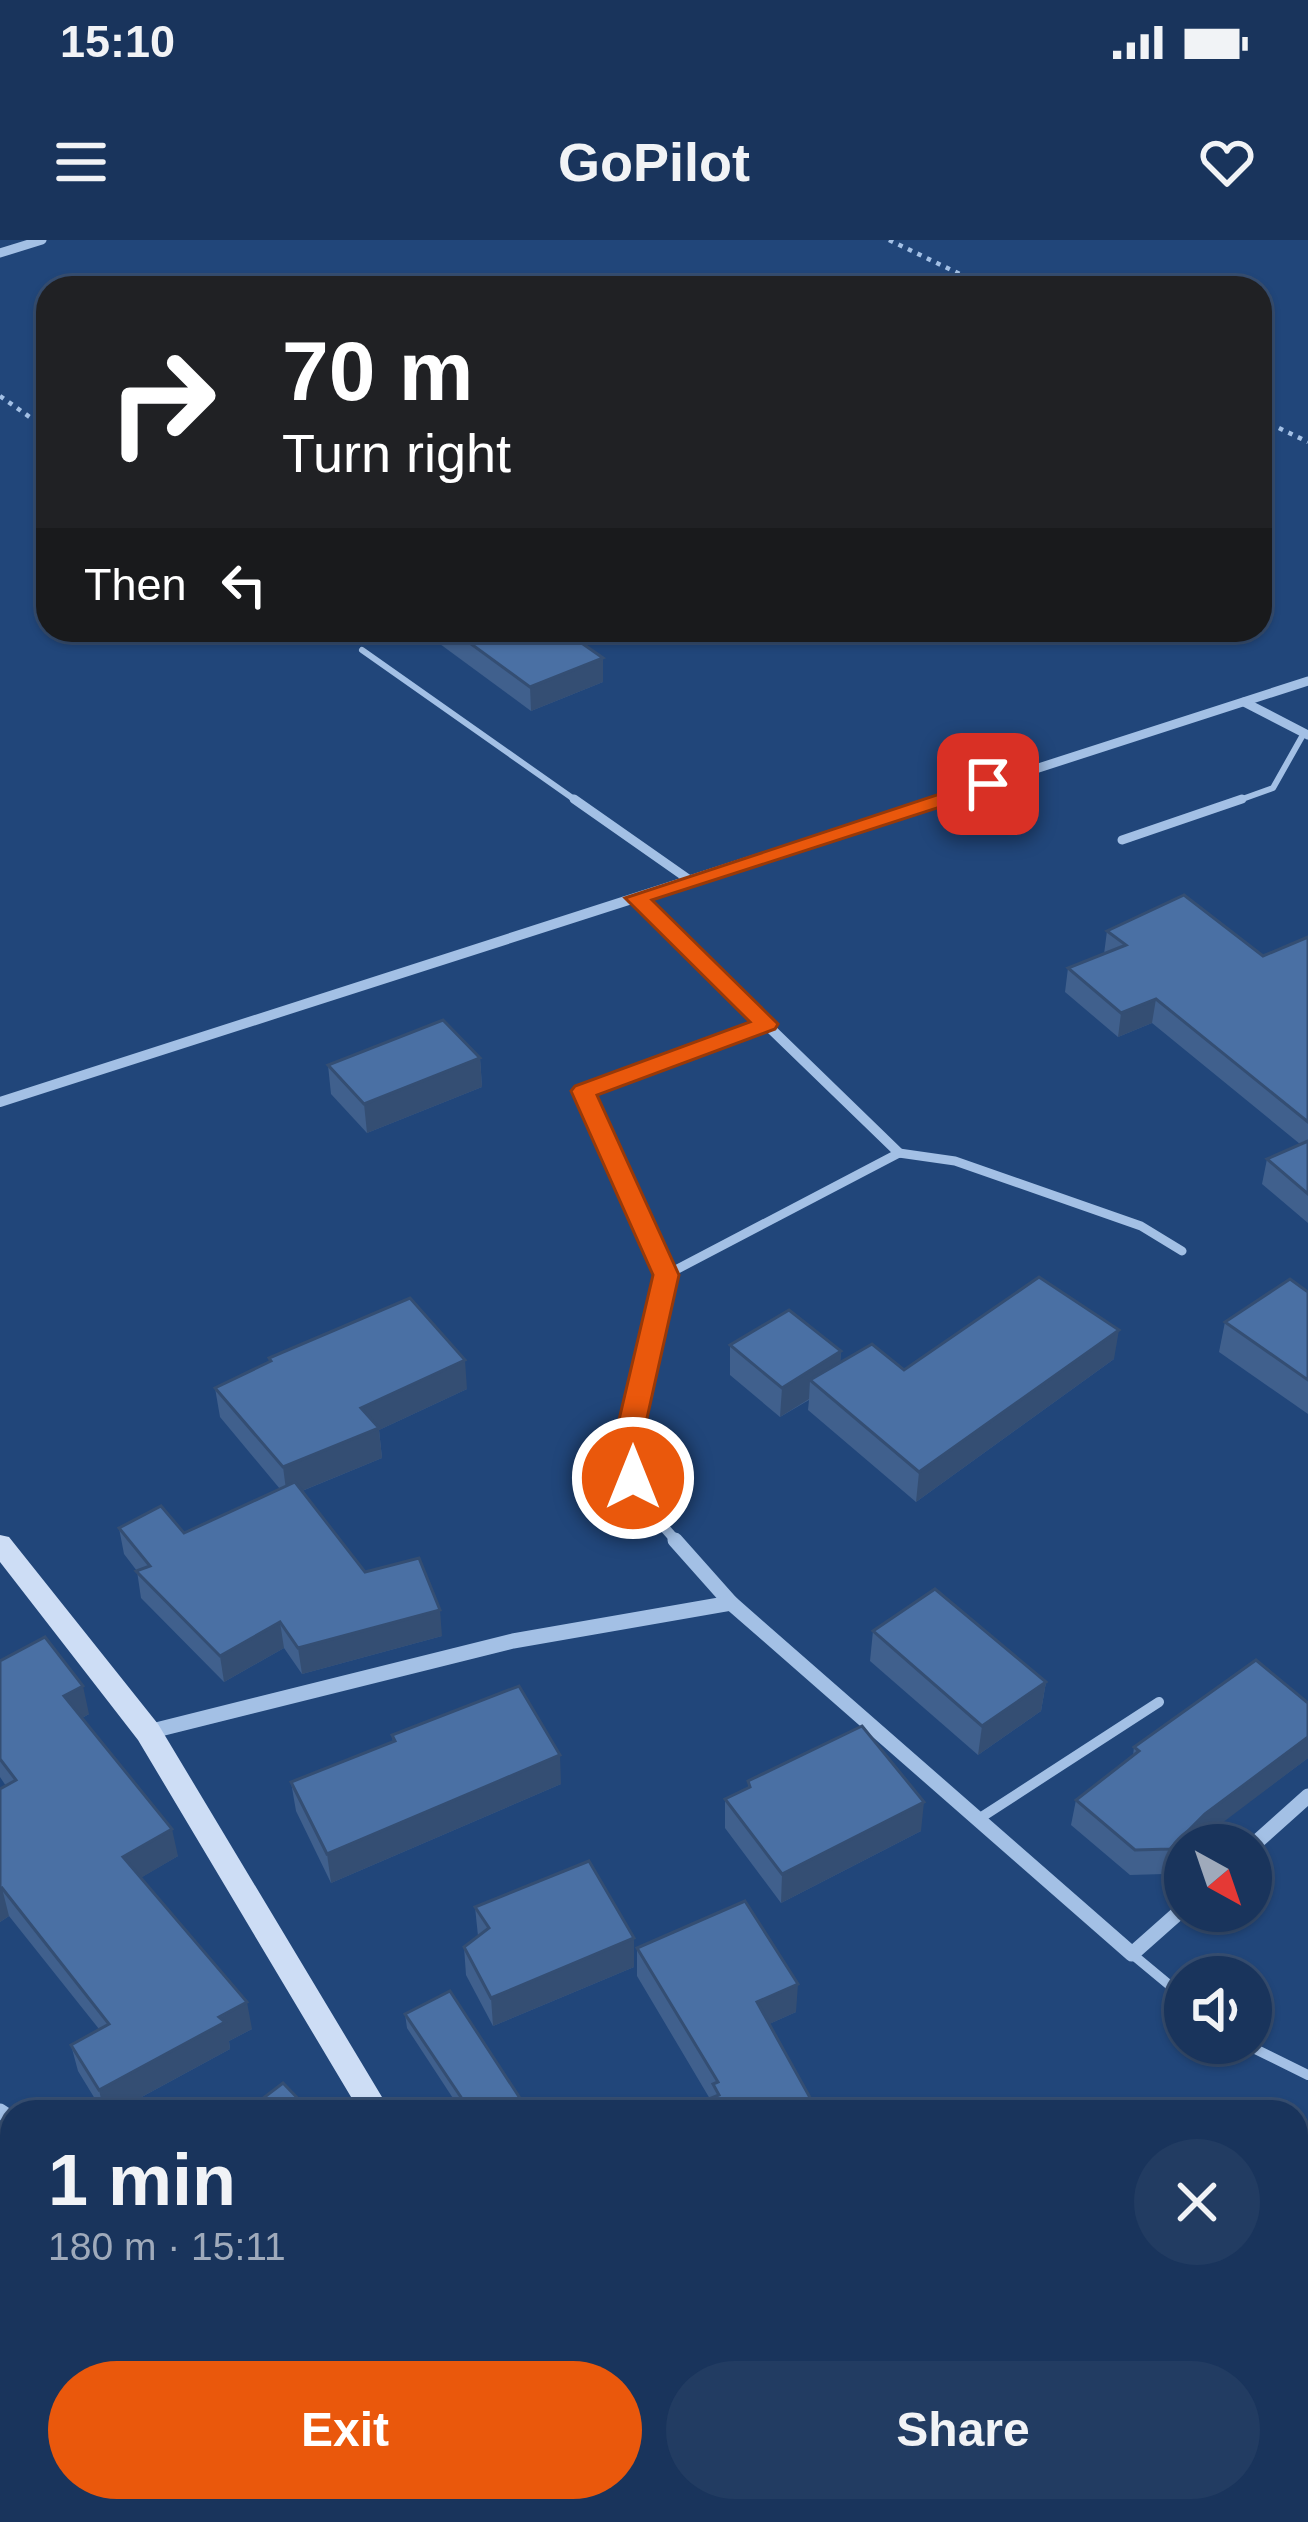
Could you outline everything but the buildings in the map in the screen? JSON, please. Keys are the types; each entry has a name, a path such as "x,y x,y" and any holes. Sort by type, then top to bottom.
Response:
{"street":[{"path":"0,253 39,240"},
{"path":"0,1102 1308,681"},
{"path":"1244,701 1306,734"},
{"path":"636,898 899,1153"},
{"path":"766,1024 584,1091 666,1275 625,1454 641,1501 731,1604 1132,1954 1164,1926"},
{"path":"0,1544 148,1732 369,2100"},
{"path":"148,1732 514,1641 731,1604"},
{"path":"1272,1828 1308,1796"}],"lane":[{"path":"362,650 691,881"},
{"path":"1123,840 1273,788 1306,734"},
{"path":"666,1275 899,1153 955,1162 1142,1226 1182,1251"},
{"path":"976,1820 1159,1702"},
{"path":"1132,1954 1164,1981"},
{"path":"1272,2057 1308,2075"}],"path":[{"path":"889,240 963,276"},
{"path":"0,396 36,422"},
{"path":"1272,425 1308,442"}],"route":[{"path":"633,1478 625,1454 666,1275 584,1091 766,1024 636,898 988,784"}]}
